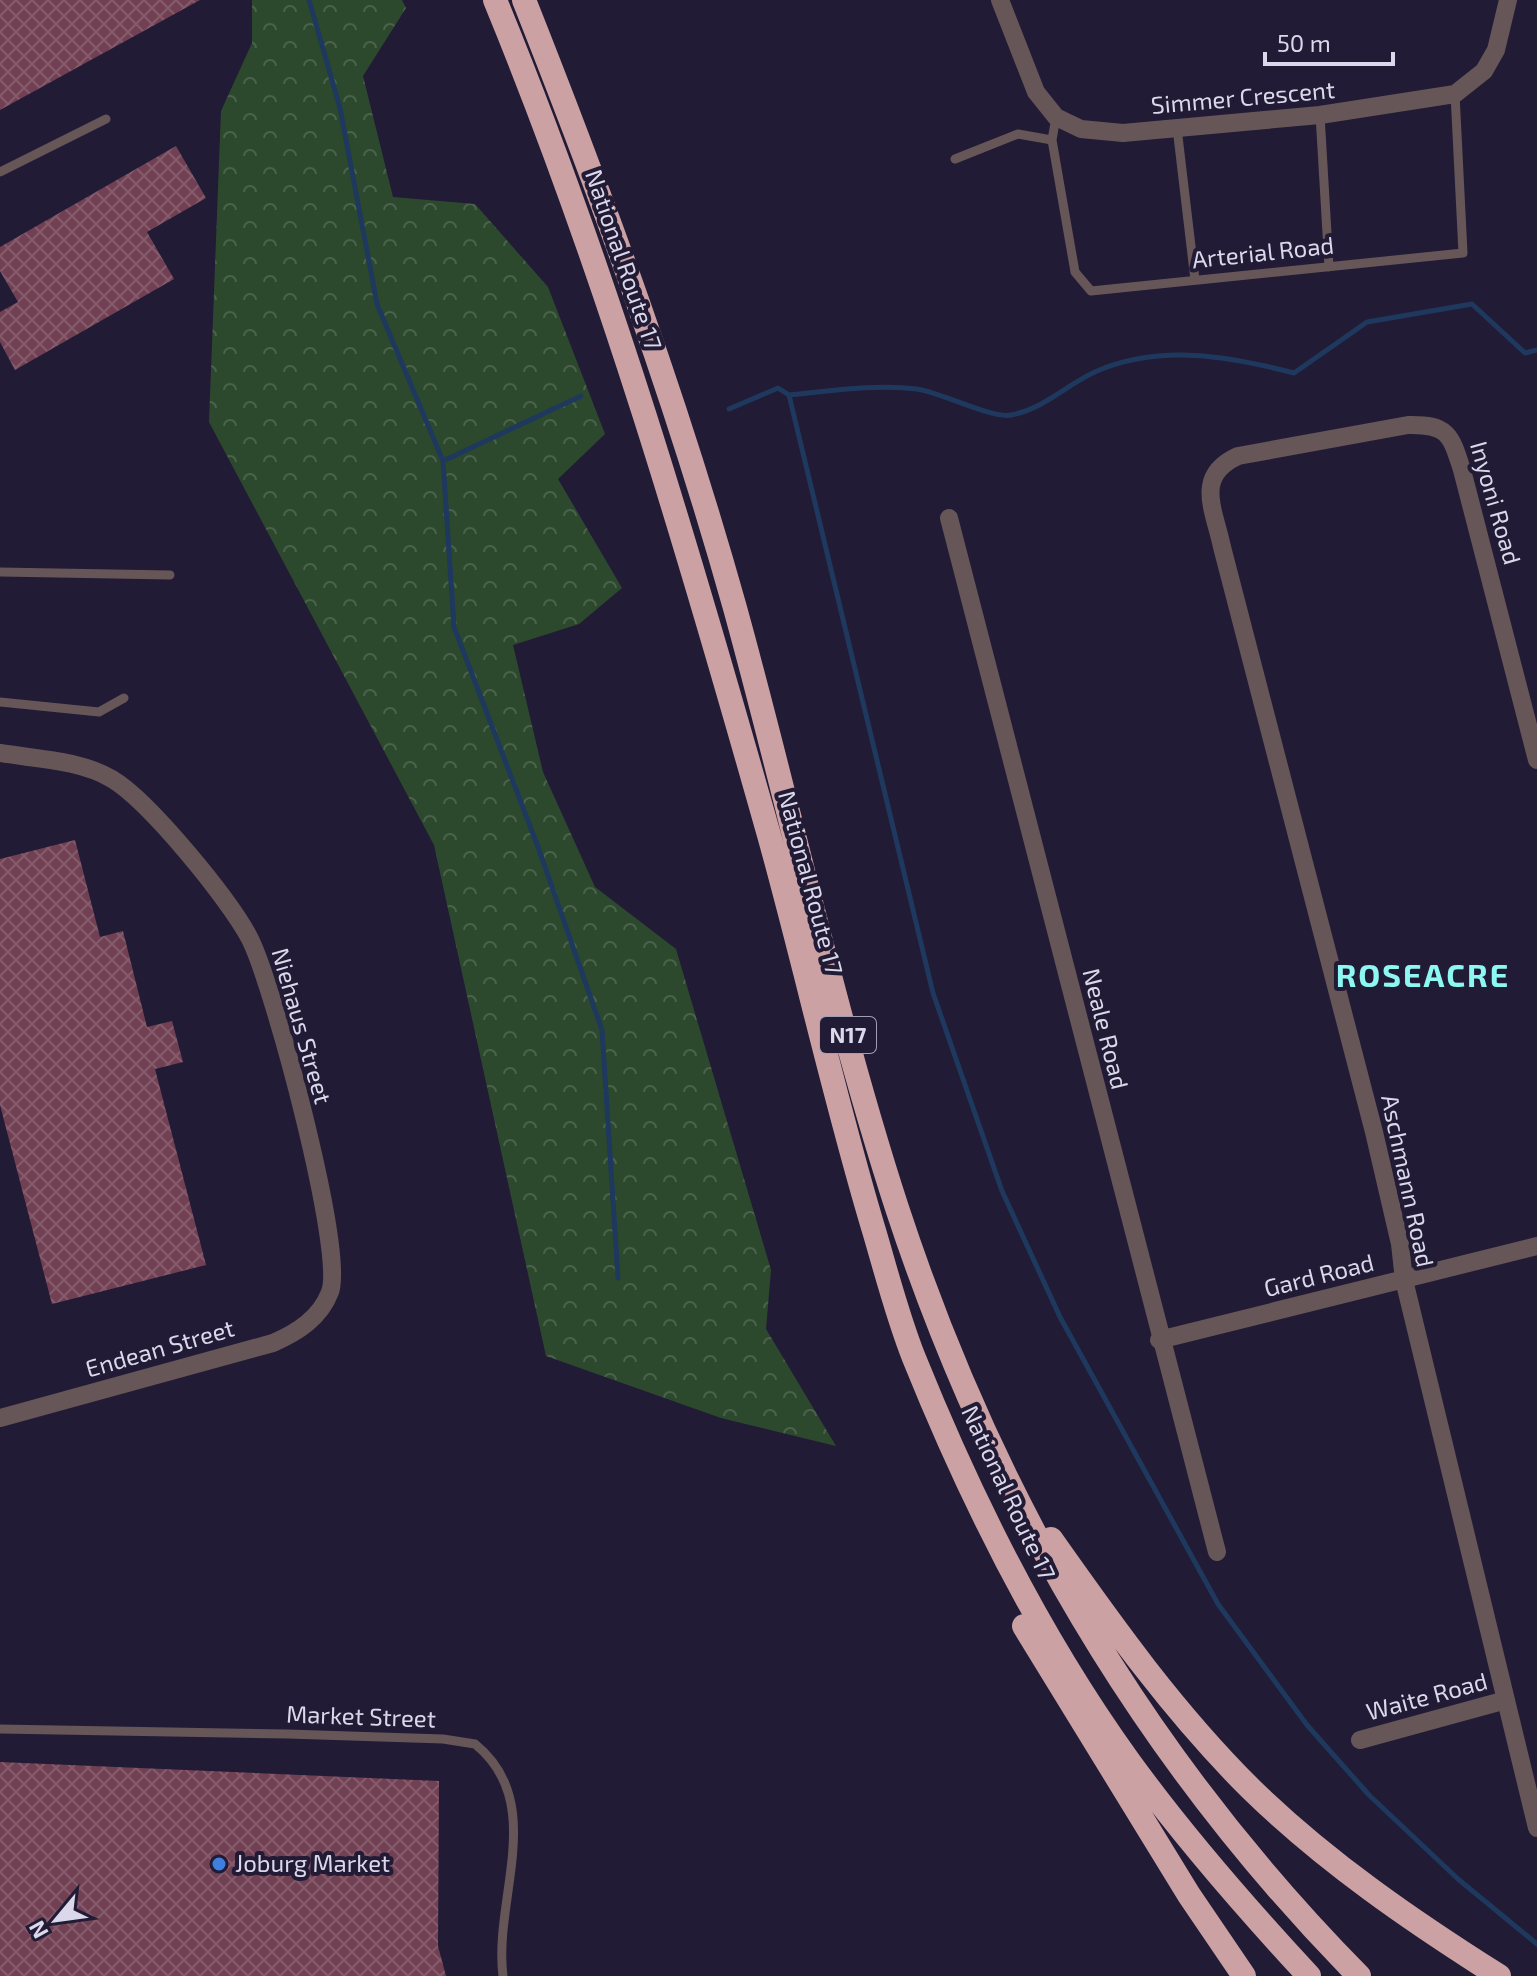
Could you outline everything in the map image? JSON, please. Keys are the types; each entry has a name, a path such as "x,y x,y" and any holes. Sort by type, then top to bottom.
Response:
{"highway":[{"name":"National Route 17","path":"495,0 605,286 680,524 778,870 859,1183 913,1355 985,1515 1029,1603 1125,1756 1235,1894 1309,1976"},
{"name":"N17","path":"524,0 645,324 700,493 898,1209 935,1313 1002,1468 1067,1596 1146,1722 1265,1877 1359,1976"},
{"path":"913,1355 939,1446 1000,1582 1109,1767 1244,1976"},
{"path":"1002,1468 1108,1621 1204,1739 1253,1790 1317,1849 1378,1896 1499,1976"}],"street":[{"path":"1000,0 1036,92 1056,117"},
{"path":"1455,94 1484,71 1496,50 1508,0"},
{"name":"Simmer Crescent","path":"1056,117 1068,125 1104,133 1320,115 1455,94"},
{"name":"Inyoni Road","path":"1222,547 1209,483 1225,462 1238,456 1408,425 1429,424 1445,431 1454,444 1462,470 1537,760"},
{"name":"Neale Road","path":"949,518 1159,1340 1217,1552"},
{"name":"Aschmann Road","path":"1222,547 1374,1132 1400,1244 1404,1280 1537,1828"},
{"name":"Niehaus Street","path":"0,753 78,766 113,779 156,820 216,889 248,935 268,980 330,1235 331,1289 323,1306"},
{"name":"Gard Road","path":"1159,1340 1537,1246"},
{"name":"Endean Street","path":"0,1418 273,1343 295,1333 323,1306"},
{"name":"Waite Road","path":"1360,1740 1506,1700"}],"lane":[{"name":"Arterial Road","path":"1056,117 1052,140 1075,272 1091,291 1463,253 1455,94"},
{"path":"1320,115 1329,267"},
{"path":"0,172 106,119"},
{"path":"1177,128 1195,280"},
{"path":"955,159 1018,134 1052,140"},
{"path":"0,572 170,575"},
{"path":"0,702 99,712 124,698"},
{"name":"Market Street","path":"0,1729 288,1734 475,1744 500,1771 514,1817 503,1976"}],"green space":[{"path":"252,0 402,0 406,8 363,76 393,197 475,204 548,287 605,434 558,479 622,588 579,624 513,645 543,772 595,887 676,949 771,1270 766,1329 836,1446 721,1418 546,1356 434,845 209,422 221,111 252,43"}],"building":[{"path":"0,0 200,0 0,110"},
{"path":"176,146 206,198 147,232 174,279 15,370 0,342 0,312 18,302 0,271 0,247"},
{"path":"75,840 100,937 123,931 147,1027 172,1021 183,1062 155,1069 206,1265 52,1304 0,1105 0,859"},
{"name":"Joburg Market","path":"0,1762 439,1781 438,1946 446,1976 0,1976"}],"waterway":[{"path":"309,0 340,108 377,304 443,461 454,627 538,847 602,1030 618,1278"},
{"path":"729,409 778,388 789,395 885,387 927,391 992,413 1011,415 1045,402 1097,371 1146,358 1170,355 1220,358 1294,373 1367,322 1472,304 1525,353 1537,350"},
{"path":"789,395 933,993 1002,1191 1060,1317 1218,1604 1307,1725 1369,1795 1458,1879 1537,1944"},
{"path":"443,461 581,396"}],"place":[{"name":"Joburg Market","path":"219,1864"}],"district":[{"name":"ROSEACRE","path":"1423,976"}]}
